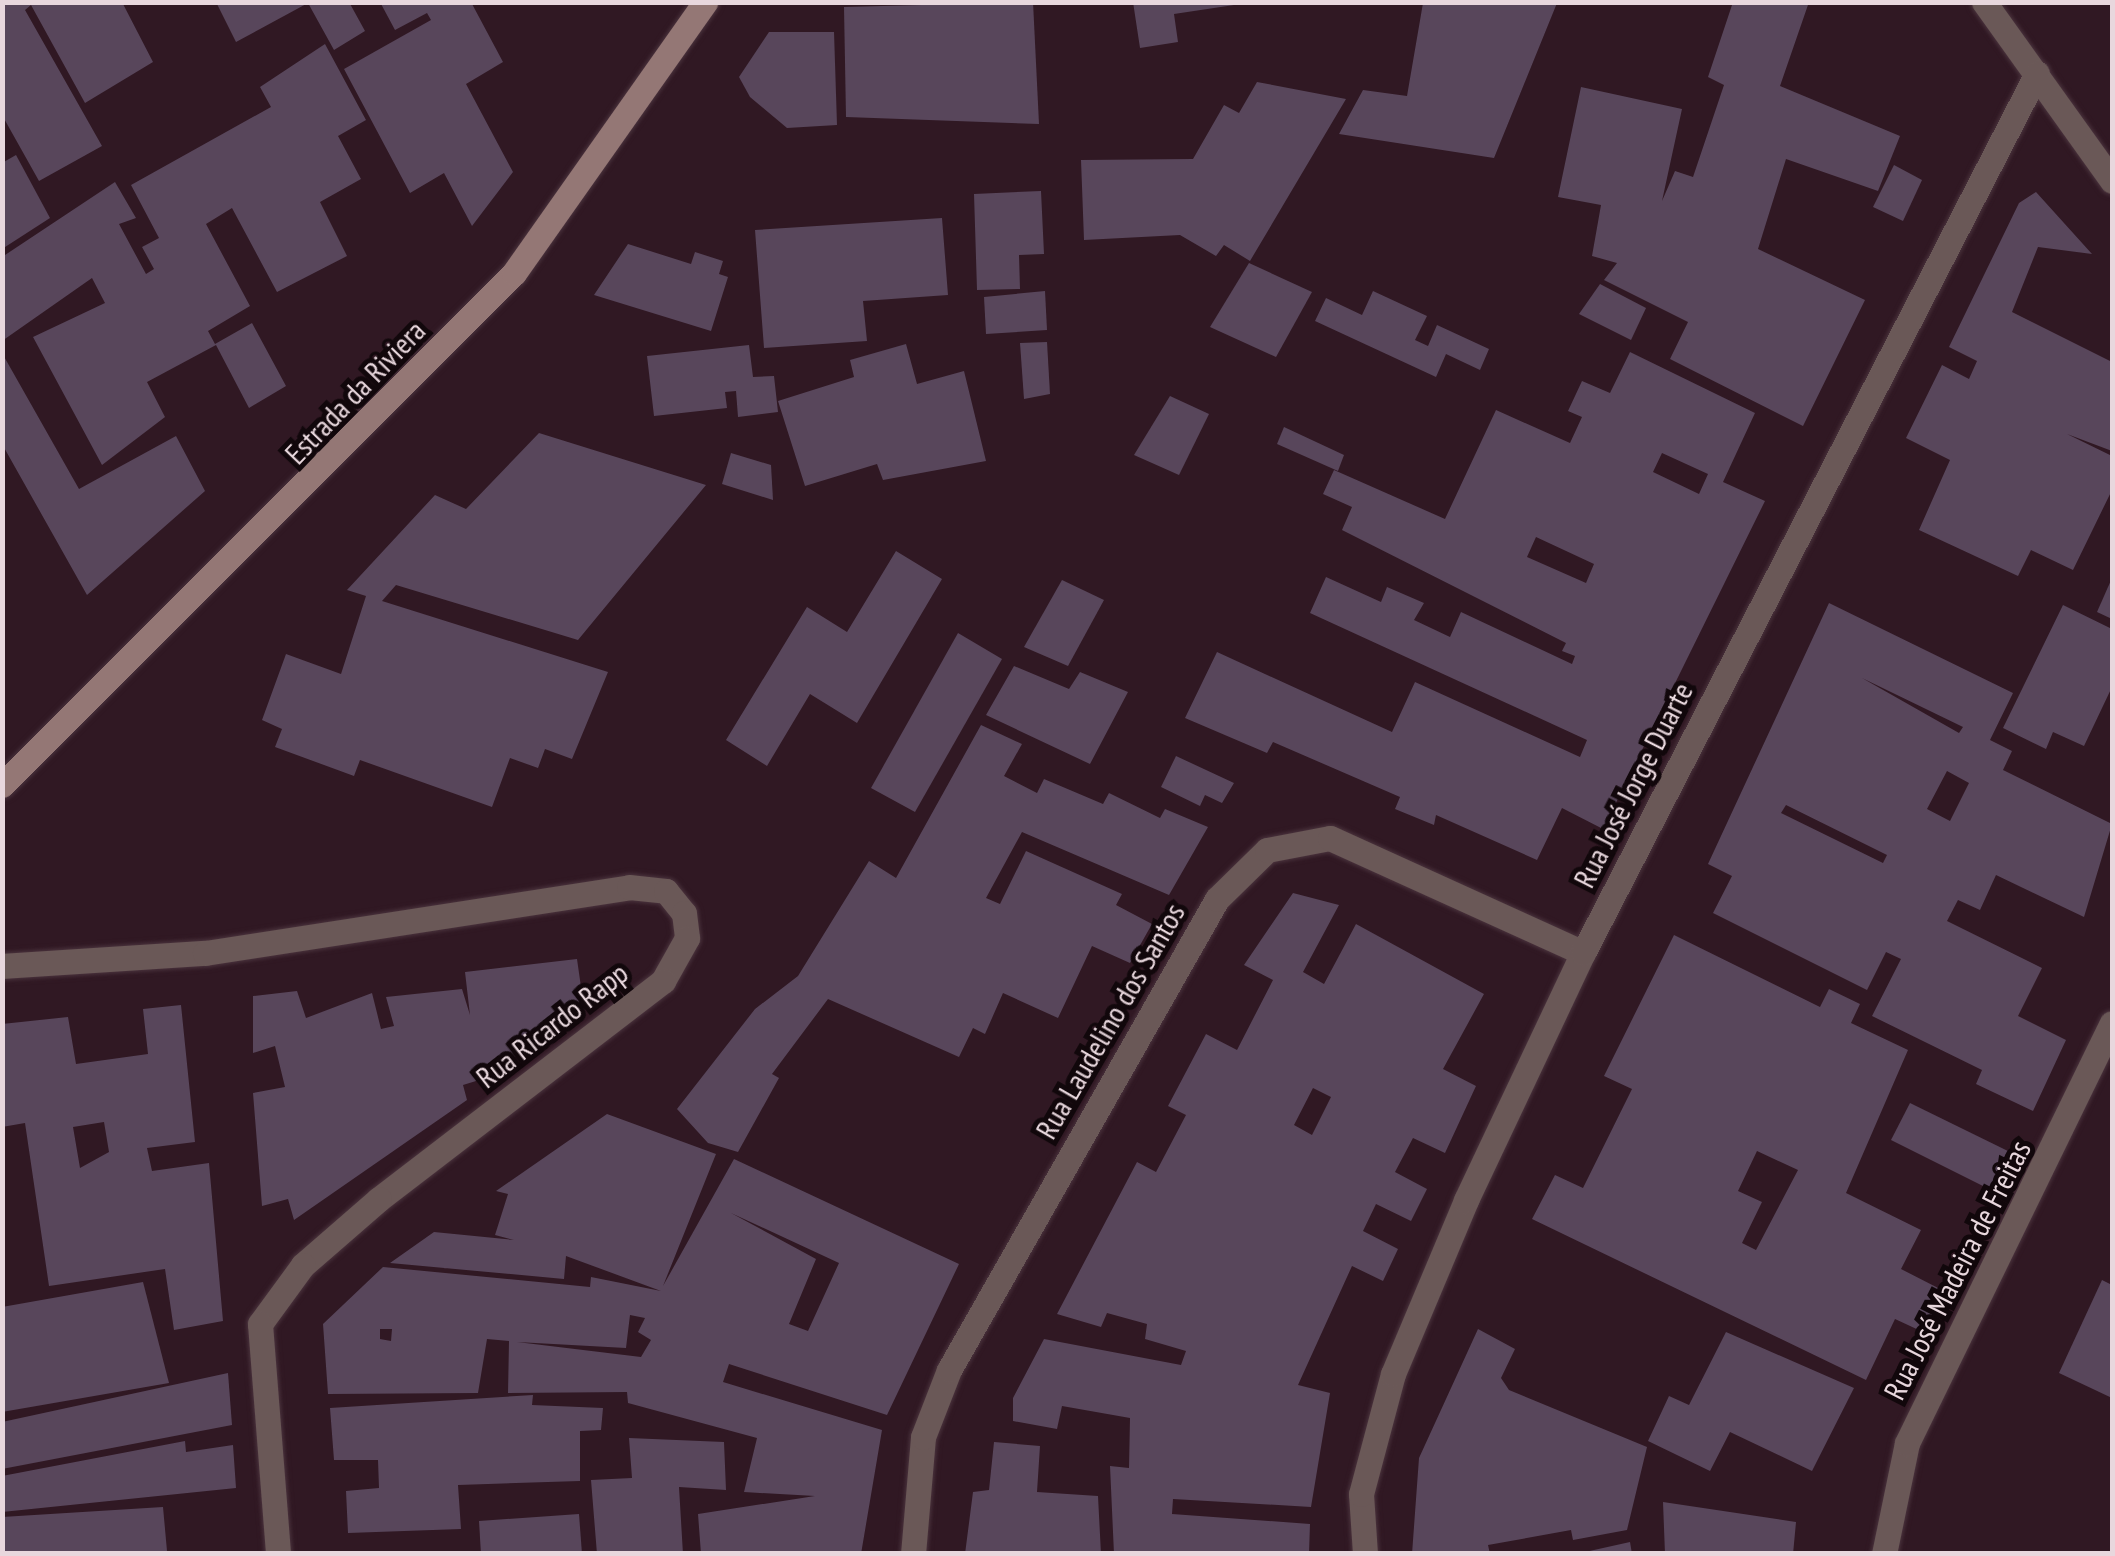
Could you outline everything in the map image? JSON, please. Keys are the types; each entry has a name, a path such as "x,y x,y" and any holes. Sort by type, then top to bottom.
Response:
{"street":[{"name":"Estrada da Riviera","path":"2,785 514,274 705,2"},
{"path":"1984,2 2112,181"},
{"name":"Rua José Jorge Duarte","path":"1365,1554 1361,1494 1393,1374 1584,953 2037,73"},
{"name":"Rua Laudelino dos Santos","path":"913,1554 922,1437 949,1370 1217,899 1266,850 1330,838 1584,953"},
{"name":"Rua Ricardo Rapp","path":"2,966 205,953 629,886 666,891 684,913 687,938 663,981 366,1210 303,1264 260,1324 278,1554"},
{"name":"Rua José Madeira de Freitas","path":"1884,1554 1907,1444 2112,1023"}],"building":[{"path":"2,2 122,2 153,62 85,103 31,5 25,10 102,146 39,181 2,115"},
{"path":"216,2 349,2 365,31 334,50 308,3 236,42"},
{"path":"380,2 471,2 503,62 466,84 513,172 472,226 444,173 410,193 344,69 431,20 427,13 395,30"},
{"path":"1033,2 1039,124 846,117 844,7"},
{"path":"1133,2 1234,5 1174,14 1178,42 1140,48"},
{"path":"1733,2 1809,2 1780,86 1900,136 1878,191 1786,159 1758,249 1865,300 1803,426 1670,359 1688,322 1604,280 1617,263 1592,256 1601,205 1558,197 1581,87 1682,109 1662,201 1675,171 1693,177 1724,85 1708,77"},
{"path":"1423,3 1557,3 1494,158 1339,134 1363,90 1407,96"},
{"path":"769,32 834,32 837,125 787,128 750,97 739,77"},
{"path":"325,44 366,120 338,136 361,179 320,202 347,256 277,292 232,208 206,224 250,306 208,331 215,344 252,323 286,386 249,408 216,345 147,382 165,417 102,465 33,337 105,303 92,278 2,341 2,257 115,182 136,218 119,224 146,274 154,269 142,247 159,238 131,185 271,107 260,87"},
{"path":"1257,82 1346,99 1250,261 1224,245 1216,256 1180,235 1084,240 1081,160 1193,159 1224,105 1239,113"},
{"path":"16,155 50,218 2,249 2,163"},
{"path":"1894,165 1922,180 1903,221 1873,207"},
{"path":"1041,191 1044,254 1019,255 1020,289 977,290 974,194"},
{"path":"2036,192 2092,254 2038,247 2012,312 2112,362 2112,451 2067,434 2112,456 2112,490 2073,570 2031,550 2018,576 1919,530 1950,460 1906,438 1942,365 1969,379 1977,361 1949,347 2019,203"},
{"path":"942,218 948,295 863,301 867,341 764,348 755,230"},
{"path":"628,244 691,264 695,252 723,261 719,274 728,277 711,331 594,295"},
{"path":"1249,263 1312,292 1276,357 1210,327"},
{"path":"1600,284 1646,308 1631,340 1579,314"},
{"path":"1045,291 1047,330 986,334 984,297"},
{"path":"1373,291 1427,316 1415,340 1428,346 1437,325 1489,349 1480,370 1446,354 1436,377 1315,321 1326,298 1362,315"},
{"path":"1047,342 1050,394 1024,399 1020,343"},
{"path":"906,344 917,384 964,371 986,461 883,480 877,464 805,486 778,401 854,377 850,360"},
{"path":"749,345 753,377 774,376 778,412 738,417 736,391 725,392 727,408 654,416 647,356"},
{"path":"1630,352 1755,413 1723,482 1765,501 1603,829 1562,808 1537,860 1436,815 1434,825 1395,809 1400,797 1273,742 1267,753 1185,718 1217,652 1392,732 1415,682 1580,757 1587,740 1310,613 1326,577 1381,602 1387,587 1424,603 1414,620 1450,637 1461,612 1572,664 1575,656 1562,651 1566,643 1342,530 1352,507 1323,494 1334,470 1445,519 1496,410 1570,443 1582,417 1568,411 1582,381 1610,393","holes":["1662,453 1708,474 1699,494 1653,472","1536,537 1594,564 1586,583 1527,557"]},
{"path":"2,353 79,489 176,436 205,491 87,595 2,444"},
{"path":"1170,396 1209,414 1179,475 1134,455"},
{"path":"1284,427 1344,455 1338,471 1277,444"},
{"path":"539,433 706,485 578,640 396,585 382,601 608,672 572,759 545,749 538,768 510,758 492,807 360,760 354,776 275,747 282,729 262,720 286,654 341,674 366,596 347,590 435,495 466,509"},
{"path":"731,453 771,465 773,500 722,484"},
{"path":"896,551 942,579 857,723 810,694 767,766 726,740 807,607 847,632"},
{"path":"2112,578 2112,619 2097,612"},
{"path":"1062,580 1104,600 1068,666 1024,647"},
{"path":"1829,603 2013,693 1990,740 2012,751 2003,770 2112,824 2084,917 1996,875 1980,910 1958,900 1947,921 2042,968 2018,1016 2066,1040 2033,1111 1976,1084 1982,1070 1872,1016 1901,959 1886,952 1867,990 1713,913 1732,876 1708,864","holes":["1862,678 1963,727 1959,733","1947,771 1969,783 1950,821 1927,809","1786,805 1887,855 1883,863 1781,813"]},
{"path":"2063,605 2112,629 2112,687 2084,746 2053,732 2046,749 2003,728"},
{"path":"958,633 1002,659 915,812 871,788"},
{"path":"1014,666 1069,689 1080,672 1128,692 1090,764 986,715"},
{"path":"981,725 1022,744 1004,776 1037,793 1044,779 1103,804 1109,793 1160,818 1165,809 1208,827 1169,895 1022,832 986,898 1000,904 1026,851 1122,894 1116,905 1152,924 1130,963 1092,946 1058,1018 1003,993 985,1034 973,1028 959,1057 828,999 772,1074 779,1078 738,1152 708,1143 677,1109 755,1009 798,976 869,861 896,878"},
{"path":"1176,756 1234,783 1222,803 1205,795 1200,806 1161,787"},
{"path":"1293,893 1339,905 1303,972 1324,984 1356,924 1484,994 1443,1069 1476,1086 1445,1153 1413,1138 1395,1172 1427,1189 1411,1221 1376,1204 1363,1231 1398,1249 1383,1281 1352,1266 1298,1385 1330,1393 1311,1507 1173,1499 1172,1514 1310,1524 1309,1554 1114,1554 1110,1466 1129,1468 1130,1418 1062,1406 1057,1429 1013,1421 1013,1398 1044,1339 1181,1365 1186,1351 1145,1339 1147,1324 1107,1313 1101,1327 1057,1314 1137,1162 1156,1172 1186,1115 1168,1106 1206,1034 1237,1050 1273,980 1244,965","holes":["1313,1088 1331,1097 1312,1135 1294,1125"]},
{"path":"1674,935 1820,1007 1829,989 1860,1004 1851,1023 1908,1050 1846,1193 1921,1230 1901,1269 1944,1291 1923,1332 1895,1319 1866,1380 1532,1219 1555,1175 1583,1188 1632,1089 1604,1076","holes":["1757,1151 1798,1170 1756,1250 1742,1243 1762,1202 1738,1191"]},
{"path":"577,959 585,1015 533,1052 485,1065 489,1077 463,1085 467,1100 294,1220 288,1199 262,1206 253,1093 285,1087 275,1046 253,1053 253,996 297,991 306,1018 372,993 381,1029 394,1026 386,997 462,989 470,1015 465,972"},
{"path":"181,1005 195,1142 147,1148 152,1171 209,1163 223,1321 174,1330 165,1269 49,1286 25,1123 2,1127 2,1024 68,1017 76,1064 148,1054 143,1009","holes":["104,1122 109,1152 80,1168 73,1127"]},
{"path":"1910,1103 2012,1153 1993,1191 1891,1140"},
{"path":"607,1114 716,1154 663,1286 734,1159 959,1264 887,1415 729,1364 723,1382 882,1430 861,1554 701,1554 698,1514 815,1496 744,1492 757,1438 628,1403 627,1392 508,1393 509,1341 487,1339 478,1393 328,1394 323,1324 383,1267 590,1287 591,1277 661,1291 566,1256 564,1279 390,1263 434,1232 514,1240 495,1235 508,1194 496,1191","holes":["731,1213 839,1263 808,1331 789,1324 816,1259","630,1315 645,1318 638,1332 651,1340 641,1357 517,1342 626,1348","380,1329 392,1329 391,1341 380,1339"]},
{"path":"2102,1280 2112,1285 2112,1398 2059,1373"},
{"path":"143,1282 169,1383 2,1412 2,1307"},
{"path":"1478,1329 1515,1349 1501,1378 1509,1390 1647,1447 1627,1530 1573,1540 1571,1530 1488,1545 1490,1554 1412,1554 1419,1458"},
{"path":"1726,1332 1854,1388 1812,1471 1730,1432 1710,1471 1648,1441 1669,1396 1689,1405"},
{"path":"228,1373 232,1425 2,1469 2,1422"},
{"path":"533,1395 532,1405 603,1408 601,1430 580,1431 580,1481 458,1485 461,1529 348,1533 346,1491 379,1488 378,1460 334,1460 330,1408"},
{"path":"629,1438 724,1442 726,1490 679,1487 683,1554 597,1554 591,1480 632,1478"},
{"path":"185,1441 186,1452 233,1445 236,1488 2,1512 2,1476"},
{"path":"994,1442 1040,1446 1037,1492 1098,1496 1101,1554 965,1554 973,1492 989,1490"},
{"path":"1663,1502 1796,1522 1793,1554 1665,1554"},
{"path":"163,1507 167,1551 2,1554 2,1517"},
{"path":"579,1514 582,1554 481,1554 479,1521"},
{"path":"1630,1542 1632,1554 1585,1552"}]}
